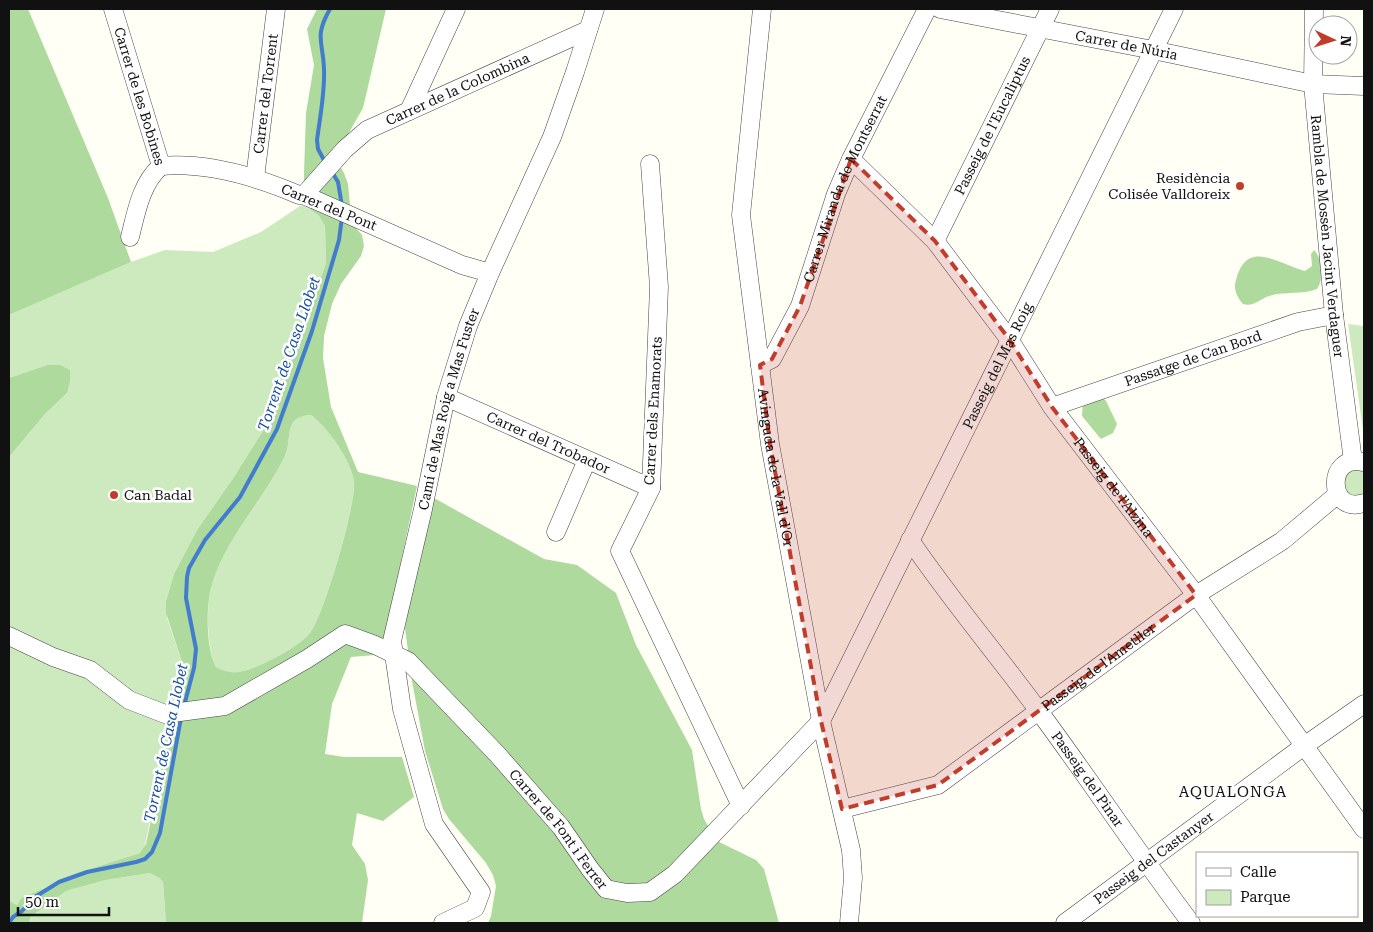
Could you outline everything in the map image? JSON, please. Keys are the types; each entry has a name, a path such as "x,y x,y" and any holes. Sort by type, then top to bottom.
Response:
{"street":[{"name":"Carrer de les Bobines","path":"113,9 161,166 154,171 143,193 130,236"},
{"name":"Carrer del Torrent","path":"255,178 276,9"},
{"path":"409,111 456,9"},
{"name":"Camí de Mas Roig a Mas Fuster","path":"443,923 475,908 481,892 434,824 402,709 392,642 446,397 468,326 552,137 595,9"},
{"name":"Avinguda de la Vall d'Or","path":"762,9 741,216 770,444 821,721 851,850 852,878 849,923"},
{"name":"Carrer Miranda de Montserrat","path":"760,365 772,358 800,306 836,194 851,159 927,9"},
{"name":"Carrer de Núria","path":"940,9 1153,50 1313,84 1364,86"},
{"name":"Passeig de l'Eucaliptus","path":"935,242 1050,9"},
{"name":"Passeig del Mas Roig","path":"821,721 1174,9"},
{"name":"Rambla de Mossèn Jacint Verdaguer","path":"1314,9 1313,84 1334,314 1358,462"},
{"name":"Carrer de la Colombina","path":"304,194 367,130 588,30"},
{"name":"Passeig de l'Alzina","path":"851,159 935,242 1009,339 1052,407 1196,595 1364,829"},
{"name":"Carrer dels Enamorats","path":"650,164 660,287 651,488 620,551 741,806"},
{"name":"Carrer del Pont","path":"161,166 172,165 199,168 255,178 299,195 304,194 462,265 490,273"},
{"name":"Passatge de Can Bord","path":"1052,407 1298,322 1334,314"},
{"name":"Carrer del Trobador","path":"446,397 467,404 651,488"},
{"path":"556,532 587,460"},
{"path":"1358,462 1341,468 1335,480 1338,494 1348,502 1354,504 1364,503"},
{"name":"Passeig de l'Ametller","path":"842,809 938,785 1196,595 1282,541 1338,494"},
{"name":"Passeig del Pinar","path":"910,540 935,577 1038,710 1146,863 1191,923"},
{"path":"9,636 53,657 90,670 129,700 165,714 224,706 307,659 345,634 393,653"},
{"name":"Carrer de Font i Ferrer","path":"393,653 408,662 497,754 561,827 590,870 606,889 627,894 650,892 675,874 821,721"},
{"name":"Passeig del Castanyer","path":"1065,923 1304,746 1364,704"}],"highlighted area":[{"path":"851,159 935,241 1009,339 1052,407 1196,595 938,785 842,809 821,721 770,444 760,365 772,359 800,306"}],"green space":[{"path":"9,9 28,9 108,198 131,262 9,315"},
{"path":"317,9 386,9 363,108 347,136 332,153 348,184 351,216 355,227 362,235 364,246 361,256 341,284 332,304 324,336 323,358 331,407 358,472 417,486 388,623 387,654 351,657 332,704 325,754 344,757 402,757 414,797 383,821 357,813 352,845 365,864 368,880 362,923 166,923 163,882 150,873 106,880 66,891 30,917 29,923 9,923 9,901 17,905 21,898 35,892 93,868 140,853 146,844 171,723 183,678 182,662 166,613 166,601 174,574 197,530 234,477 274,413 326,263 325,226 319,216 303,204 306,113 314,65 307,29","holes":["311,415 338,445 348,463 354,481 354,493 345,533 323,605 310,633 297,645 255,667 238,672 222,670 216,667 213,659 210,650 208,628 209,597 217,570 234,537 284,458 292,424 302,417"]},
{"path":"303,204 319,216 325,226 326,263 274,413 234,477 197,530 174,574 166,601 167,618 182,662 183,678 171,723 144,849 140,853 93,868 21,898 17,905 9,901 9,457 45,414 67,393 47,365 9,378 9,315 131,262 165,250 213,252 261,232"},
{"path":"1314,250 1319,258 1322,269 1321,280 1317,289 1269,296 1247,305 1243,304 1239,299 1235,290 1235,283 1241,267 1248,260 1256,257 1265,257 1305,271 1312,266 1311,254"},
{"path":"1348,324 1364,326 1364,437"},
{"path":"47,365 60,365 70,370 67,393 45,414 9,457 9,378"},
{"path":"1101,396 1106,401 1117,424 1113,433 1101,439 1082,416 1083,401"},
{"path":"311,415 332,435 338,444 348,462 354,480 354,492 345,533 331,583 310,633 297,645 255,667 238,672 224,671 216,667 213,659 208,628 209,597 217,570 234,537 284,458 292,424 302,417"},
{"path":"1362,469 1364,471 1364,493 1351,496 1344,487 1342,477 1348,470"},
{"path":"434,498 544,559 577,565 616,593 636,645 692,750 704,819 717,841 756,860 764,869 779,923 488,923 496,886 493,875 486,863 449,819 443,809 425,751 412,681 405,628 413,578"},
{"path":"150,873 163,882 166,923 29,923 29,917 66,891 106,880"}],"waterway":[{"name":"Torrent de Casa Llobet","path":"325,162 318,149 317,140 324,78 321,33 322,26 330,9"},
{"name":"Torrent de Casa Llobet","path":"332,172 338,182 342,206"},
{"name":"Torrent de Casa Llobet","path":"184,706 194,668 196,649 186,598 189,568 205,540 240,497 277,429 312,331 339,240 342,217"},
{"name":"Torrent de Casa Llobet","path":"9,923 35,897 59,882 87,872 136,862 145,859 152,852 160,833 181,718"}],"place":[{"name":"Residència Colisée Valldoreix","path":"1240,186"},
{"name":"Can Badal","path":"114,495"}],"district":[{"name":"AQUALONGA","path":"1233,792"}]}
